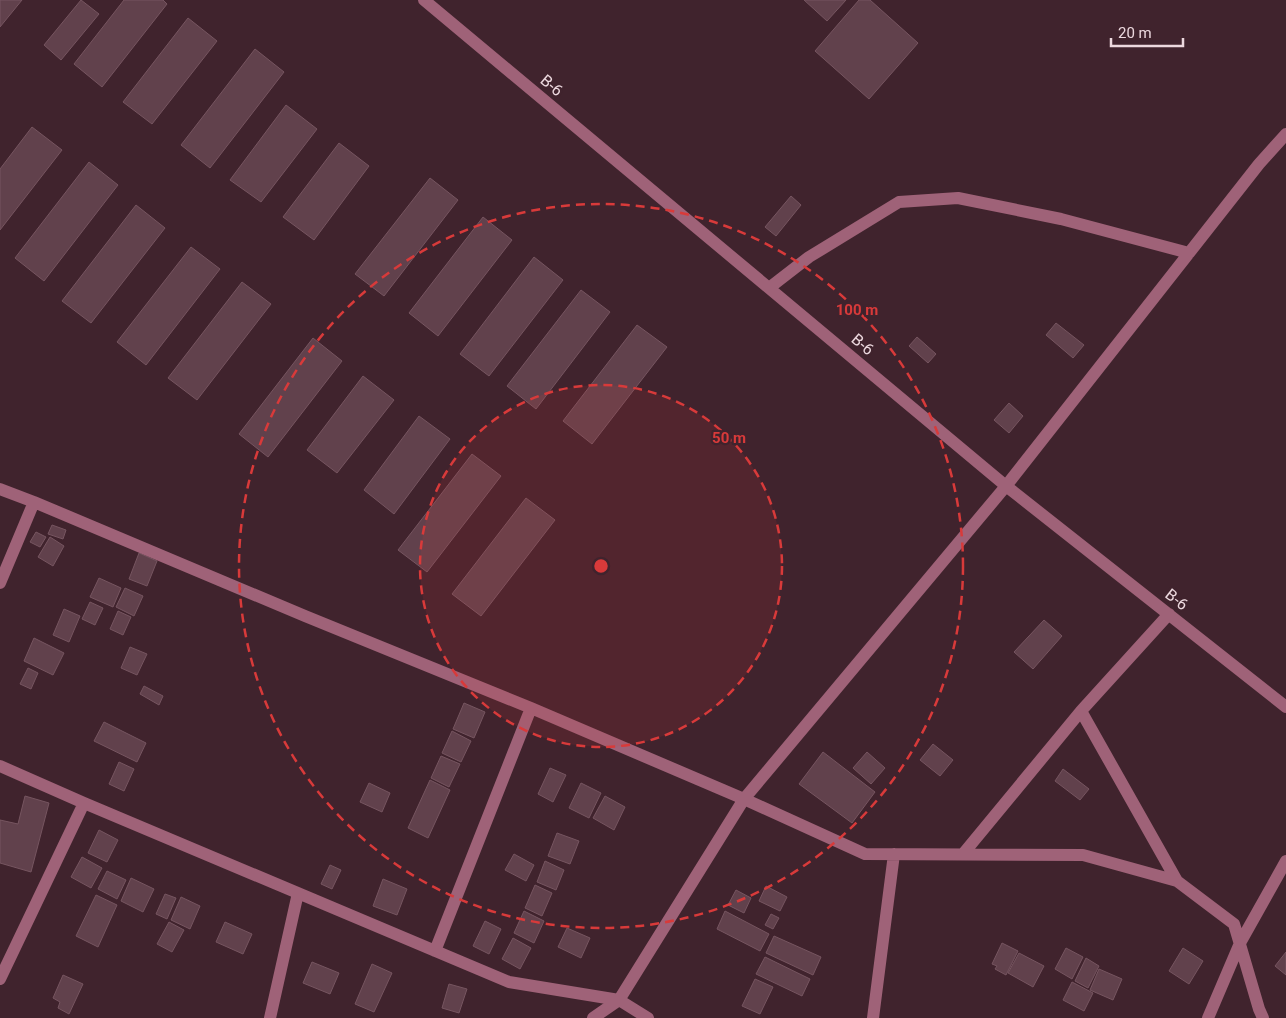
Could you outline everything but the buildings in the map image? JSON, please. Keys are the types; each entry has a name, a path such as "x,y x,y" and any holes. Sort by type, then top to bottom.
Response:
{"street":[{"name":"B-6","path":"424,0 1006,486 1286,707"},
{"path":"593,1018 619,1000 744,799 1006,486 1259,164 1284,140"},
{"path":"769,288 809,256 898,202 958,198 1060,219 1189,253"},
{"path":"0,489 531,708 744,799 865,854 1083,854 1177,881 1234,924 1263,1018"},
{"path":"0,582 34,502"},
{"path":"963,854 1081,711 1169,614"},
{"path":"435,951 531,708"},
{"path":"1081,711 1177,881"},
{"path":"0,766 509,982 619,1000 648,1018"},
{"path":"0,979 84,803"},
{"path":"873,1018 894,854"},
{"path":"1208,1018 1240,943 1286,861"},
{"path":"270,1018 298,893"}]}
